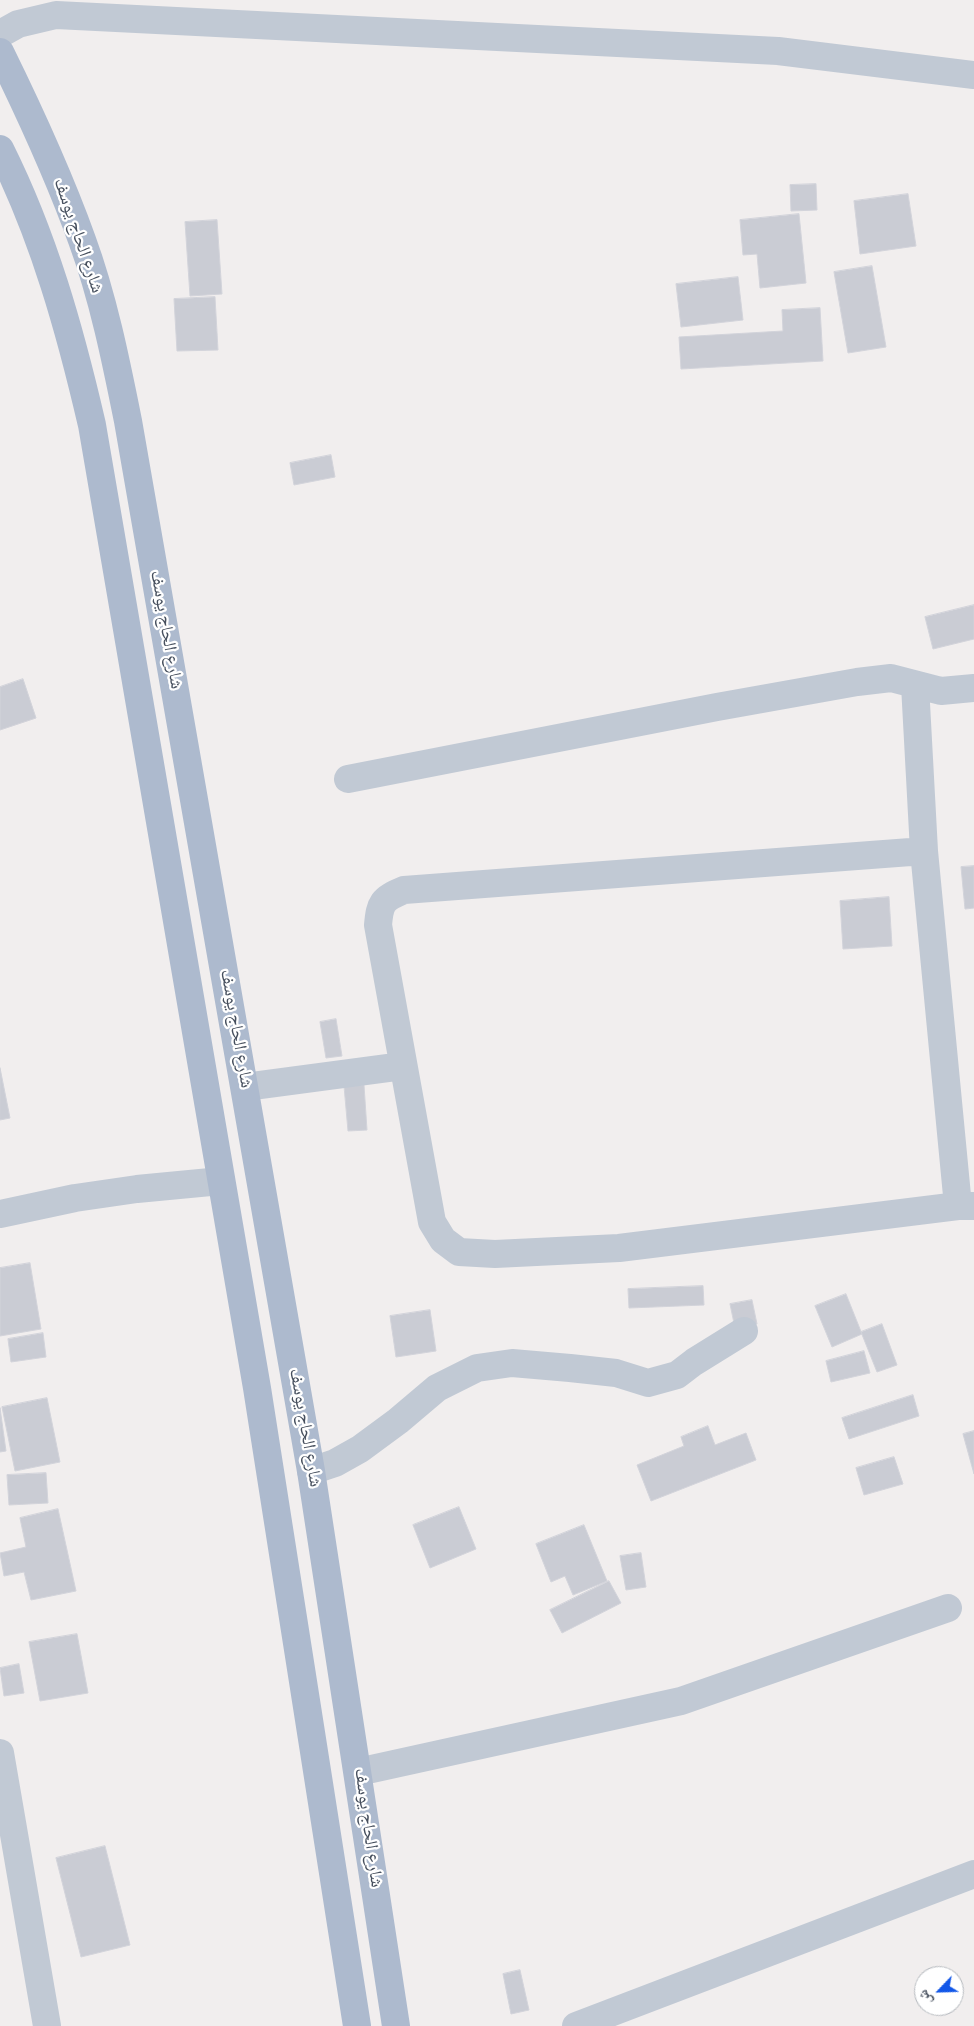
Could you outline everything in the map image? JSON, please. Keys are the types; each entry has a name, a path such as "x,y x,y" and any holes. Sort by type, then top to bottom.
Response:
{"main road":[{"name":"شارع الحاج يوسف","path":"0,52 59,179 83,242 114,354 128,421 312,1471 396,2026"},
{"name":"شارع الحاج يوسف","path":"0,149 20,189 53,277 74,346 92,425 257,1388 357,2026"}],"street":[{"path":"0,34 18,24 56,14 778,51 974,75"},
{"path":"348,779 717,707 857,682 891,678 941,691 974,688"},
{"path":"915,685 924,851 966,1206 619,1248 495,1254 459,1252 443,1240 432,1222 378,925 380,907 388,896 404,890 924,851"},
{"path":"244,1087 403,1066"},
{"path":"0,1214 75,1198 137,1188 222,1181"},
{"path":"312,1471 335,1463 360,1449 398,1421 437,1388 477,1368 512,1364 561,1367 616,1373 648,1383 677,1375 694,1362 744,1331"},
{"path":"358,1772 681,1701 948,1608"},
{"path":"0,1753 47,2026"},
{"path":"576,2026 974,1874"}],"building":[{"path":"816,184 817,210 791,211 790,185"},
{"path":"908,194 916,246 860,254 854,201"},
{"path":"799,214 806,283 760,288 757,254 743,255 740,220"},
{"path":"217,220 222,294 190,296 185,222"},
{"path":"872,266 886,347 848,353 834,272"},
{"path":"738,277 743,320 681,327 676,284"},
{"path":"215,297 218,350 177,351 174,299"},
{"path":"820,308 823,361 681,369 679,337 783,331 782,310"},
{"path":"331,455 335,477 294,485 290,463"},
{"path":"974,605 974,639 933,649 925,617"},
{"path":"23,679 36,718 0,730 0,687"},
{"path":"974,866 974,908 965,909 961,867"},
{"path":"889,897 892,946 843,949 840,901"},
{"path":"336,1019 342,1056 326,1058 320,1022"},
{"path":"0,1068 10,1118 0,1120"},
{"path":"364,1085 367,1130 348,1131 344,1086"},
{"path":"30,1263 41,1329 0,1336 0,1268"},
{"path":"703,1286 704,1305 629,1308 628,1289"},
{"path":"846,1294 862,1334 832,1347 815,1306"},
{"path":"752,1300 757,1324 735,1328 730,1304"},
{"path":"430,1310 436,1351 396,1357 390,1316"},
{"path":"882,1324 897,1365 877,1372 861,1332"},
{"path":"43,1333 46,1357 11,1362 8,1339"},
{"path":"864,1351 870,1373 831,1382 826,1361"},
{"path":"913,1395 919,1416 849,1439 842,1418"},
{"path":"47,1398 60,1462 15,1471 2,1407"},
{"path":"0,1408 6,1451 0,1452"},
{"path":"708,1426 715,1445 746,1433 756,1460 651,1501 637,1465 684,1446 681,1437"},
{"path":"974,1431 974,1474 963,1434"},
{"path":"894,1457 903,1484 864,1495 856,1468"},
{"path":"46,1473 48,1503 9,1505 7,1475"},
{"path":"459,1507 476,1549 430,1568 413,1525"},
{"path":"58,1509 76,1591 31,1600 24,1572 4,1576 0,1553 26,1547 20,1518"},
{"path":"584,1525 607,1581 573,1595 565,1576 551,1582 536,1544"},
{"path":"641,1553 646,1587 626,1590 620,1556"},
{"path":"609,1581 621,1603 562,1633 550,1610"},
{"path":"77,1634 88,1693 40,1701 29,1642"},
{"path":"19,1664 24,1693 4,1696 0,1668"},
{"path":"105,1846 130,1945 81,1957 56,1858"},
{"path":"520,1970 529,2010 511,2014 503,1974"}]}
